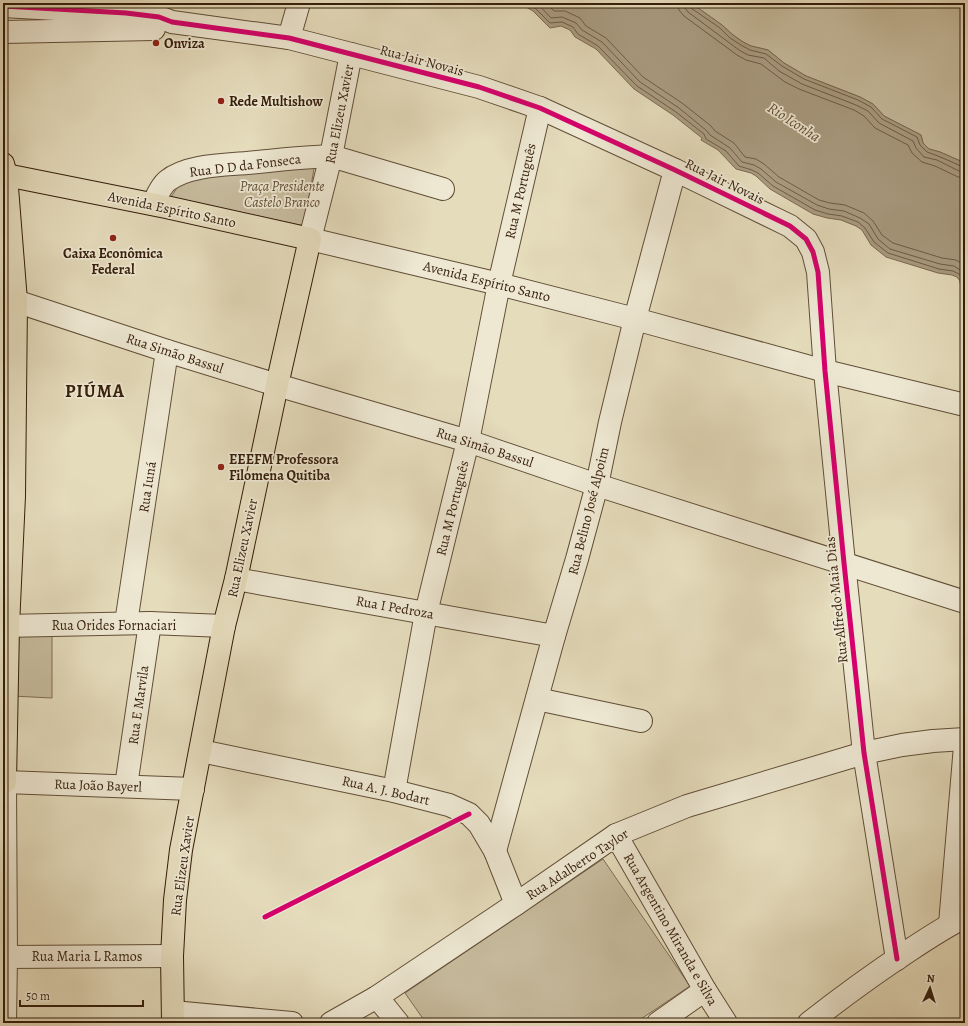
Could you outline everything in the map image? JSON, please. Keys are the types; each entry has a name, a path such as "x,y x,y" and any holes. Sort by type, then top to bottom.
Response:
{"main road":[{"name":"Avenida Espírito Santo","path":"4,170 310,239"},
{"path":"4,170 10,299 4,782"},
{"name":"Rua Elizeu Xavier","path":"173,1017 172,956 175,900 180,857 224,626 236,579 310,239"}],"street":[{"path":"289,38 299,3"},
{"name":"Rua Jair Novais","path":"3,6 126,21 159,17 172,22 289,38 479,87 540,108 675,170 790,226 806,239"},
{"path":"3,32 126,21"},
{"name":"Rua Elizeu Xavier","path":"310,239 331,156 350,54"},
{"name":"Rua M Português","path":"394,791 426,613 468,441 499,284 540,108"},
{"name":"Rua D D da Fonseca","path":"153,204 162,186 167,181 175,176 187,172 212,167 296,158 331,156 443,189"},
{"name":"Rua Belino José Alpoim","path":"495,852 597,485 610,422 635,318 675,170"},
{"name":"Avenida Espírito Santo","path":"310,239 635,318 825,371 965,405"},
{"name":"Rua Alfredo Maia Dias","path":"806,239 813,252 818,272 825,371 864,753 897,959"},
{"name":"Rua Simão Bassul","path":"10,299 167,352 468,441 597,485 965,602"},
{"name":"Rua Iuná","path":"126,623 167,352"},
{"name":"Rua I Pedroza","path":"236,579 554,636"},
{"name":"Rua Orides Fornaciari","path":"5,626 126,623 224,626"},
{"name":"Rua E Marvila","path":"126,786 150,623"},
{"path":"537,699 641,721"},
{"name":"Rua Adalberto Taylor","path":"331,1023 377,997 616,835 687,806 864,753 910,744 965,739"},
{"path":"809,1023 847,993 957,921 965,746"},
{"name":"Rua A. J. Bodart","path":"201,751 394,791 449,805 469,814 479,824 495,852 516,904"},
{"path":"4,782 5,1023"},
{"name":"Rua João Bayerl","path":"4,782 193,789"},
{"name":"Rua Argentino Miranda e Silva","path":"616,835 705,990 726,1023"},
{"name":"Rua Maria L Ramos","path":"5,957 172,956"},
{"path":"658,1023 705,990"},
{"path":"377,997 398,1023"},
{"path":"173,1017 292,1023"}],"green space":[{"path":"691,3 965,3 965,163 929,149 923,143 921,135 884,116 873,104 860,97 806,76 784,63 768,50 751,46 743,42"},
{"name":"Praça Presidente Castelo Branco","path":"315,163 304,226 171,197 184,177"},
{"path":"52,629 52,698 12,696 14,630"},
{"path":"603,859 690,986 635,1023 426,1023 405,993"}],"water":[{"name":"Rio Iconha","path":"519,3 691,3 743,42 751,46 768,50 784,63 806,76 860,97 873,104 884,116 921,135 923,143 929,149 965,163 965,292 961,290 960,281 957,277 938,273 886,257 871,245 862,230 856,226 841,220 813,214 770,189 751,173 736,169 718,150 701,140 702,138 673,115 634,89 596,49 575,37 570,30 561,26 550,28 533,11"}],"cycle path":[{"path":"3,6 126,13 159,17 172,22 289,38 479,87 540,108 675,170 790,226 806,239 813,252 818,272 825,371 864,753 897,959"},
{"path":"265,917 469,814"}],"place":[{"name":"Onviza","path":"156,43"},
{"name":"Rede Multishow","path":"221,101"},
{"name":"Caixa Econômica Federal","path":"113,238"},
{"name":"EEEFM Professora Filomena Quitiba","path":"221,467"}],"district":[{"name":"PIÚMA","path":"95,391"}]}
